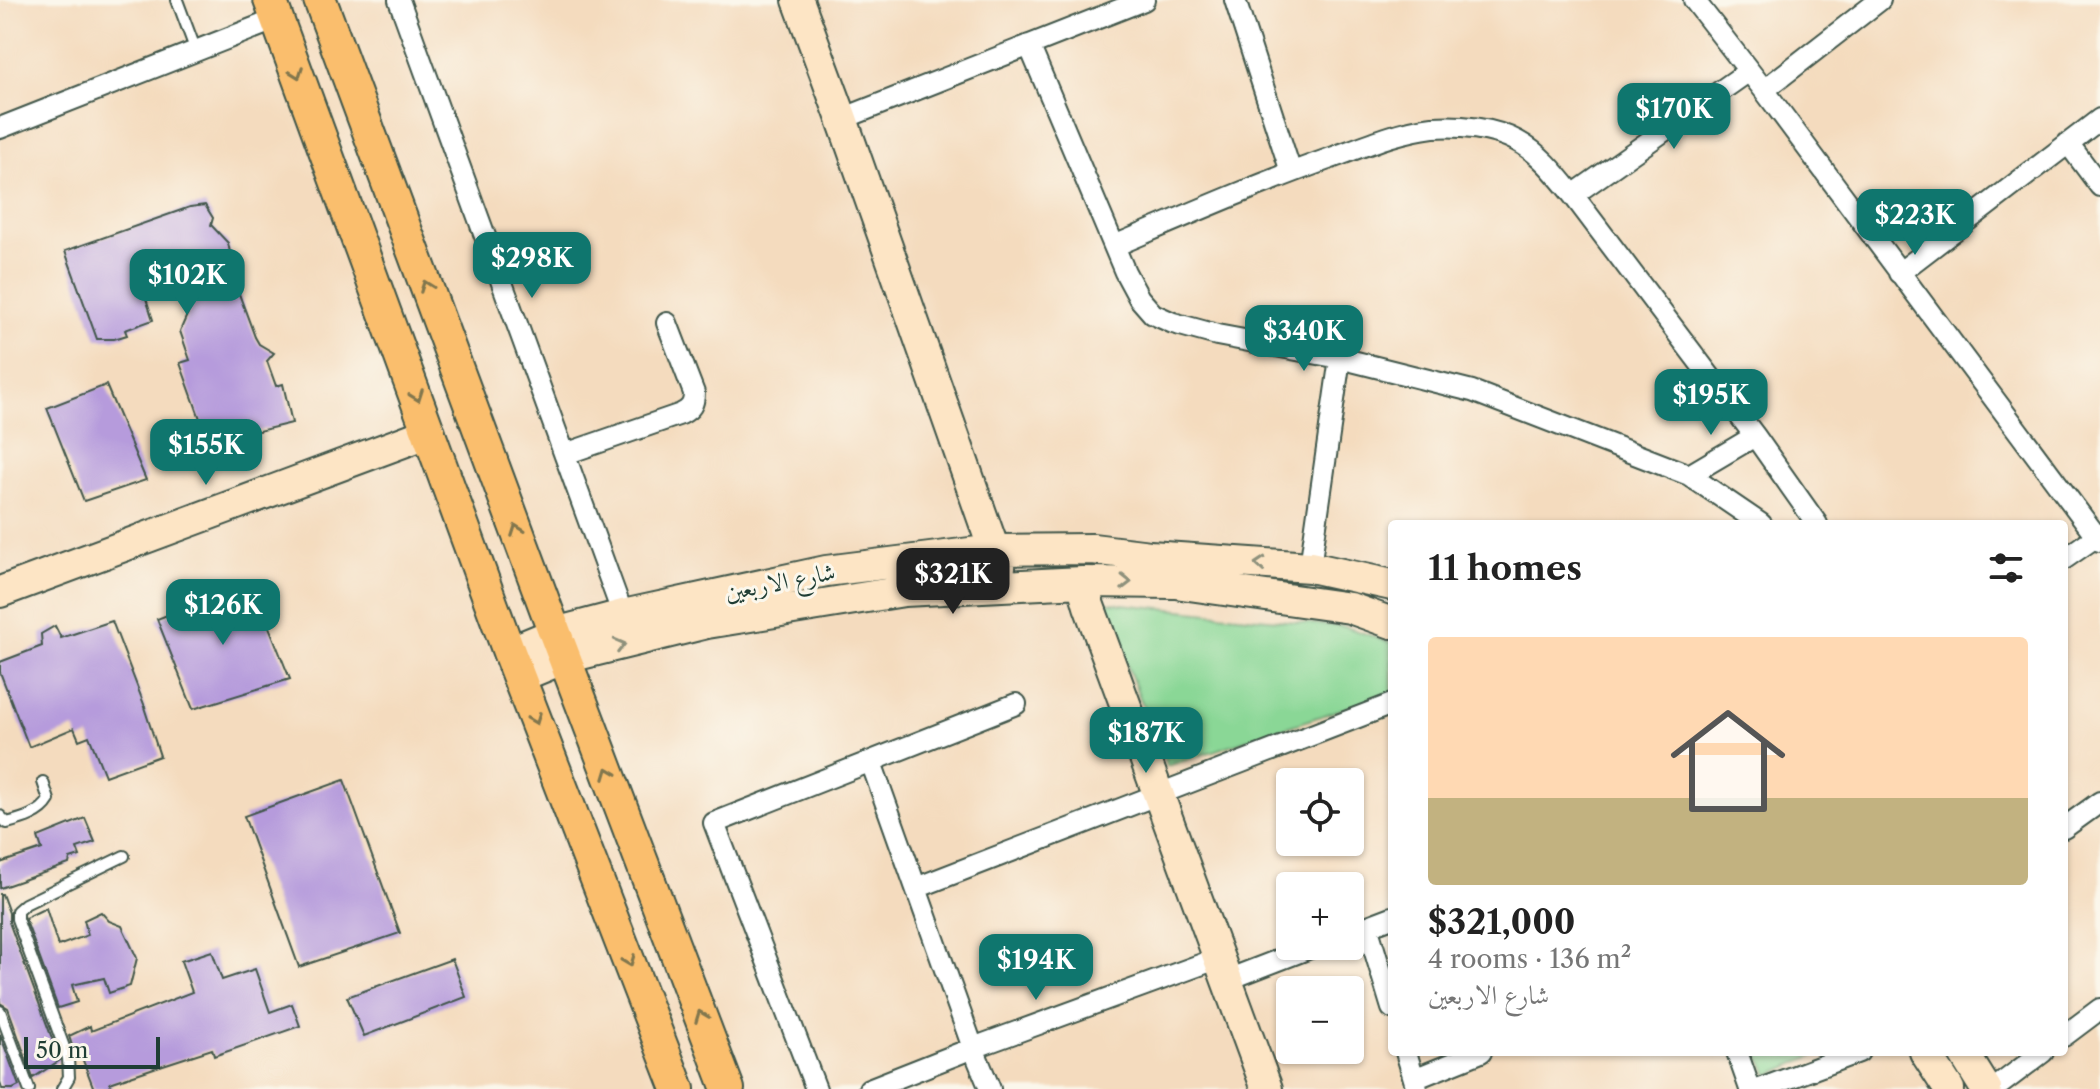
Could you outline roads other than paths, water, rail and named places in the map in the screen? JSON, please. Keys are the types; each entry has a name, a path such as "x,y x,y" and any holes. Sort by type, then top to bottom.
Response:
{"main road":[{"path":"320,0 728,1089"},
{"path":"798,0 1005,586"},
{"path":"274,10 514,664 678,1089"},
{"path":"0,592 430,432"},
{"name":"شارع الاربعين","path":"514,664 560,646 623,615 826,571 994,550 1093,549 1310,567 1388,584"},
{"path":"560,646 904,591 1082,582 1175,583 1350,608 1388,622"},
{"path":"1082,582 1267,1089"},
{"path":"1928,1056 1949,1089"},
{"path":"1965,1056 1986,1089"}],"street":[{"path":"399,0 623,615"},
{"path":"842,119 1144,0"},
{"path":"1235,0 1291,172"},
{"path":"1694,0 2099,537 2068,556"},
{"path":"1764,90 1880,0"},
{"path":"0,128 196,51 274,10"},
{"path":"1029,45 1125,272 1139,298 1153,314 1204,332 1340,358 1472,391 1689,475 1755,520"},
{"path":"1573,195 1749,71"},
{"path":"1899,273 2100,119"},
{"path":"1114,246 1291,172 1400,134 1436,127 1456,127 1497,133 1516,140 1553,171 1573,195 1755,436 1814,520"},
{"path":"2068,143 2100,186"},
{"path":"565,454 681,414 694,404 694,393 667,323"},
{"path":"1310,567 1340,358"},
{"path":"1689,475 1755,436"},
{"path":"816,1089 714,823 1016,704"},
{"path":"916,888 1388,706"},
{"path":"871,762 990,1089"},
{"path":"2068,825 2100,802"},
{"path":"1364,927 1388,918"},
{"path":"1364,943 1388,999"},
{"path":"869,1089 973,1048 1223,969 1276,956"},
{"path":"2068,1033 2100,1009"},
{"path":"1407,1056 1416,1084 1473,1056"},
{"path":"1738,1056 1750,1089"},
{"path":"1760,1089 1848,1056"},
{"path":"1994,1089 2038,1056"}],"lane":[{"path":"177,0 196,51"},
{"path":"0,816 7,823 44,808 49,800 43,782"},
{"path":"62,1089 69,1077 68,1058 17,919 17,911 25,904 124,856"},
{"path":"0,1011 29,1089"}]}
